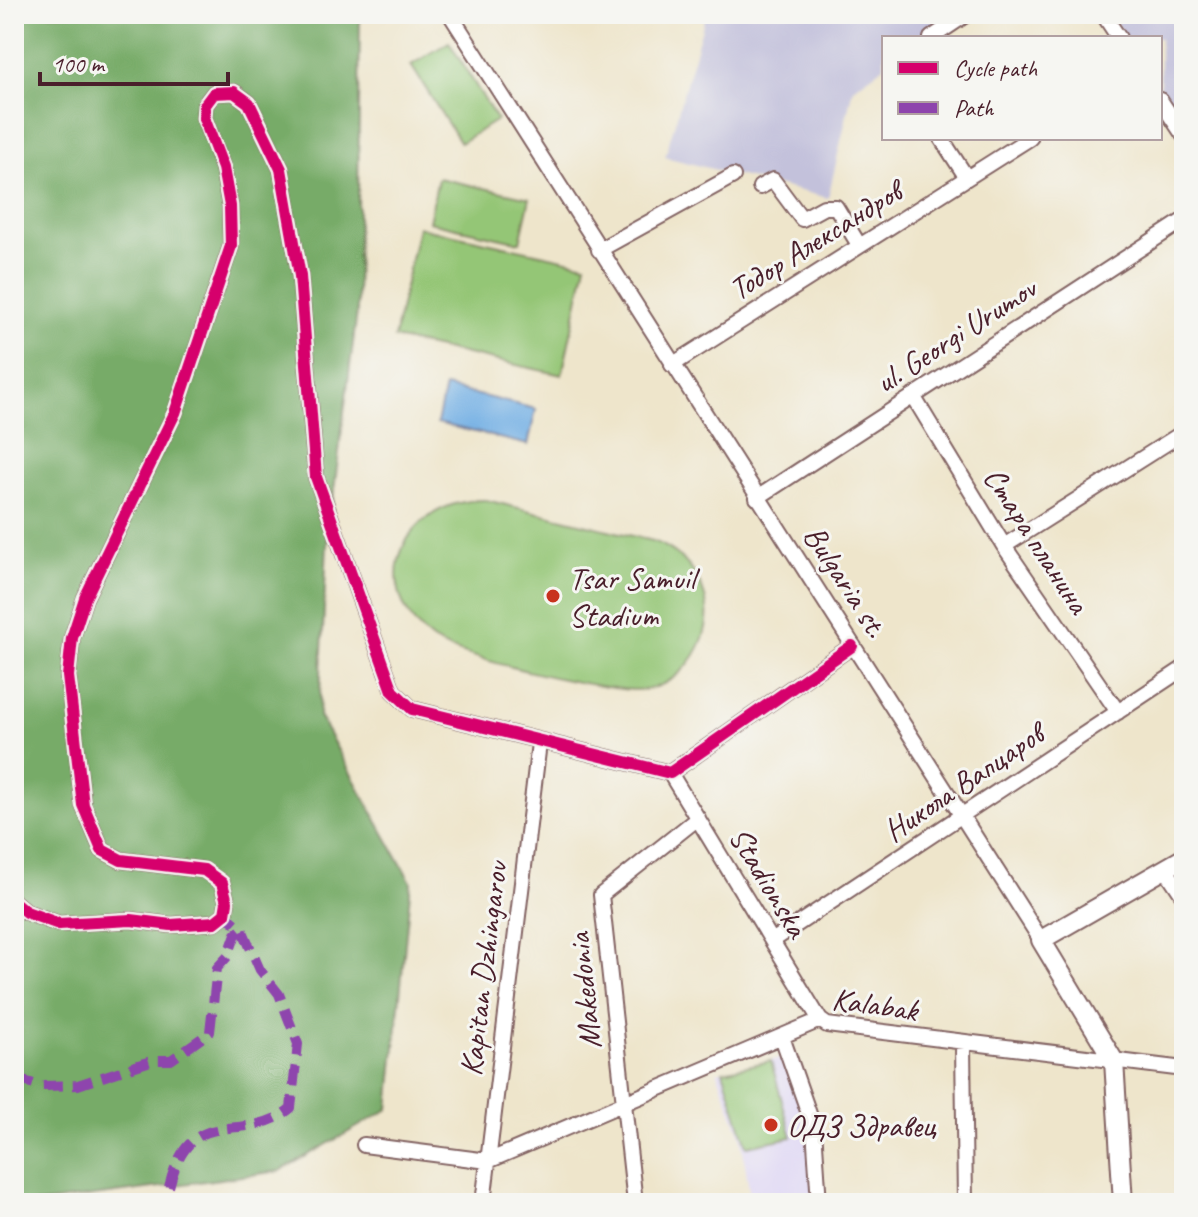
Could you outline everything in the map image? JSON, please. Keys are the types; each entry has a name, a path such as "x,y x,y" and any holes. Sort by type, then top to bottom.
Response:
{"street":[{"name":"Bulgaria st.","path":"450,14 1041,940 1114,1061 1123,1203"},
{"path":"934,36 967,14"},
{"path":"1103,14 1118,36"},
{"path":"14,902 26,912 59,924 131,920 171,925 215,922 225,914 227,902 222,883 204,870 121,860 102,850 83,805 68,676 72,638 85,598 175,413 231,246 230,206 223,168 204,118 205,105 214,93 234,92 249,103 281,169 300,276 316,477 393,691 412,709 539,743 670,773 852,646"},
{"path":"1162,103 1184,136"},
{"path":"942,140 967,178"},
{"name":"Тодор Александров","path":"672,365 1027,140"},
{"path":"599,250 733,176"},
{"path":"760,187 773,180 802,219 824,207 836,207 859,245"},
{"name":"ul. Georgi Urumov","path":"757,498 1184,220"},
{"name":"Стара планина","path":"913,396 1004,546 1118,712"},
{"path":"1004,546 1184,432"},
{"name":"Никола Вапцаров","path":"772,941 1184,668"},
{"name":"Kapitan Dzhingarov","path":"483,1203 539,743"},
{"name":"Stadionska","path":"670,773 820,1020"},
{"name":"Makedonia","path":"635,1203 601,895 698,818"},
{"path":"1041,940 1184,858"},
{"path":"1166,870 1184,897"},
{"name":"Kalabak","path":"488,1161 820,1020 842,1029 1184,1069"},
{"path":"782,1037 814,1128 820,1169 819,1203"},
{"path":"963,1044 965,1203"},
{"path":"364,1145 488,1161"}],"shaded area":[{"path":"706,14 958,14 927,36 882,36 882,67 853,88 828,198 665,157"},
{"path":"1110,14 1184,14 1184,127 1162,93 1162,36 1125,36"},
{"name":"ОДЗ Здравец","path":"783,1058 804,1114 813,1163 813,1203 751,1203 741,1136 717,1072"}],"green space":[{"path":"14,14 360,14 357,312 327,545 319,716 411,882 389,1109 280,1171 42,1203 14,1203"},
{"path":"449,42 497,120 460,143 411,65"},
{"path":"438,178 530,198 520,242 429,222"},
{"path":"418,227 586,264 562,375 394,338"},
{"name":"Tsar Samuil Stadium","path":"486,500 653,541 679,556 698,579 707,608 703,638 688,664 666,682 648,689 631,690 502,665 431,639 411,617 400,594 397,571 403,548 415,529 433,514 457,503"},
{"path":"771,1061 792,1137 747,1146 723,1071"}],"water":[{"path":"445,387 536,409 528,445 437,423"}],"marked path":[{"path":"169,1187 179,1160 191,1143 205,1133 255,1125 291,1108 298,1044 279,994 260,970 242,929 225,914"},
{"path":"14,1078 41,1086 78,1085 154,1060 171,1060 210,1032 217,968 228,956 236,934 242,929"}],"cycle path":[{"path":"14,902 26,912 59,924 131,920 171,925 215,922 225,914 227,902 222,883 204,870 121,860 102,850 83,805 68,676 72,638 85,598 175,413 231,246 230,206 223,168 204,118 205,105 214,93 234,92 249,103 281,169 300,276 316,477 393,691 412,709 670,773 852,646"}],"place":[{"name":"Tsar Samuil Stadium","path":"553,596"},
{"name":"ОДЗ Здравец","path":"771,1125"}]}
